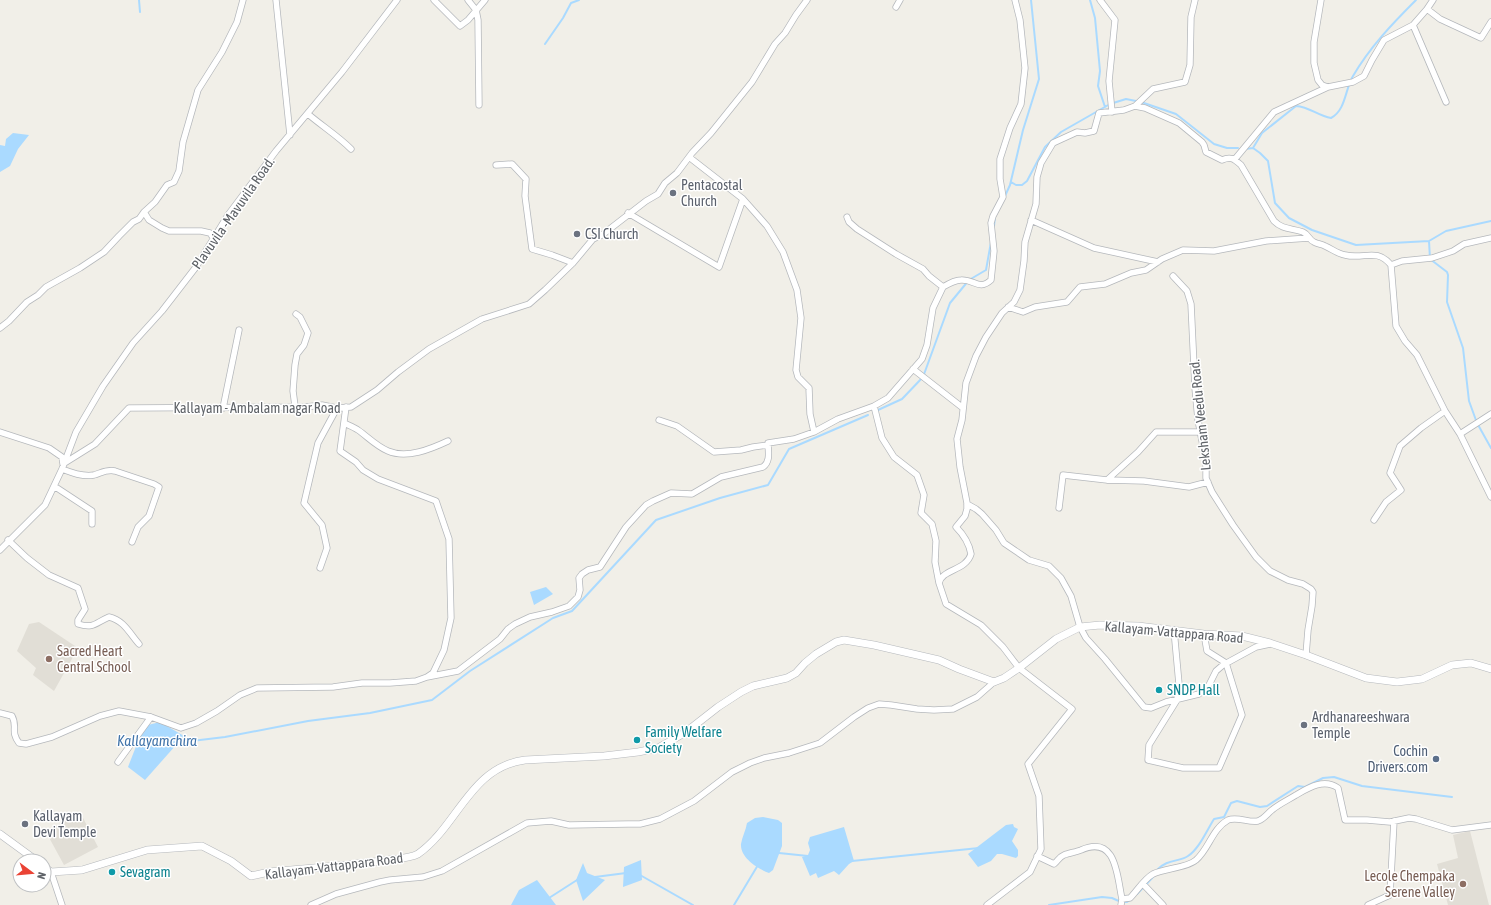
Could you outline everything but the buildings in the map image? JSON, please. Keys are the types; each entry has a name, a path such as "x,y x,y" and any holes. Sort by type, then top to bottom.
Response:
{"street":[{"path":"0,328 9,321 27,302 38,295 46,287 80,268 104,252 155,202 167,185 174,182 179,171 183,142 198,90 222,52 238,22 244,0"},
{"path":"276,0 290,135"},
{"name":"Plavuvila -Mavuvila Road.","path":"0,550 8,540 45,505 63,467 76,432 103,386 133,343 162,311 196,267 228,216 276,151 342,72 397,0"},
{"path":"434,0 460,26 486,0"},
{"path":"468,0 476,10 478,20 479,105"},
{"name":"Kallayam - Ambalam nagar Road","path":"63,467 95,444 129,408 305,407 322,405 337,408 351,407 378,390 418,357 466,327 482,319 529,304 573,263 593,239 602,235 628,213 658,194 664,183 677,173 752,82 775,44 785,33 796,14 807,0"},
{"path":"896,7 900,0"},
{"path":"659,420 677,426 714,452 741,450 768,445 770,442 794,439 814,432 838,420 874,406 888,398 922,360 927,345 933,308 944,287 961,280 979,285 986,284 991,280 994,251 991,223 1003,197 1000,179 1000,159 1010,128 1021,104 1025,68 1020,20 1015,0"},
{"path":"1100,0 1115,20 1108,81 1112,112"},
{"path":"1135,106 1153,89 1185,82 1190,65 1191,17 1194,0"},
{"path":"1321,0 1314,42 1314,63 1318,80 1328,87"},
{"path":"1235,159 1274,112 1328,87 1354,82 1364,76 1384,40 1413,25 1433,0"},
{"path":"1427,9 1440,19 1481,38 1491,22"},
{"path":"1413,25 1446,102"},
{"path":"939,584 941,578 969,560 971,554 967,542 956,527 965,516 967,504 960,467 957,439 962,420 966,383 976,356 995,322 1014,302 1020,290 1024,261 1024,242 1036,204 1036,177 1045,155 1053,143 1070,134 1094,131 1099,113 1112,112 1135,106 1145,108 1179,123 1202,142 1206,152 1218,159 1222,160 1230,157 1235,159 1241,165 1274,221 1280,227 1295,229 1305,233 1312,242 1324,245 1344,255 1356,257 1370,254 1386,258 1391,265 1396,326 1405,341 1417,354 1445,411 1460,434 1491,497"},
{"path":"308,114 352,149"},
{"path":"689,158 743,199 767,226 783,252 797,290 801,318 796,370 798,376 809,388 810,414 814,432"},
{"path":"496,165 512,164 526,179 525,196 532,249 573,263"},
{"path":"628,213 719,267 743,199"},
{"path":"144,212 149,220 169,231 201,231 210,233 214,239"},
{"path":"847,217 849,222 857,229 896,254 923,268 929,276 944,287"},
{"path":"1031,220 1094,248 1158,262"},
{"path":"1008,307 1023,312 1035,307 1067,302 1080,287 1105,284 1131,273 1146,270 1158,262 1183,250 1214,250 1266,241 1309,238"},
{"path":"1391,265 1402,261 1430,259 1453,251 1464,244 1491,238"},
{"name":"Leksham Veedu Road.","path":"1174,276 1187,291 1191,304 1195,388 1200,432 1206,462 1206,478 1212,492 1233,526 1256,557 1270,571 1288,580 1303,584 1313,592 1306,655"},
{"path":"295,406 293,391 295,365 297,354 304,345 308,332 300,317 296,314"},
{"path":"223,408 239,330"},
{"path":"913,369 963,408"},
{"path":"874,406 882,438 894,457 917,475 924,495 921,513 932,524 936,541 935,562 939,584 946,604 981,625 1003,647 1019,668 1072,709 1028,764 1039,796 1041,849 1030,872 986,905"},
{"path":"346,407 340,451 356,462 363,470 378,479 436,501 449,539 451,618 444,650 433,673 427,677"},
{"path":"320,568 327,548 322,525 304,503 318,443 337,408"},
{"path":"1374,520 1386,502 1401,490 1390,473 1400,446 1421,428 1445,411"},
{"path":"1460,434 1491,414"},
{"path":"344,423 357,429 373,442 389,452 417,453 448,441"},
{"path":"0,432 49,448 62,457 63,467 78,475 92,475 109,470 154,484 159,487 149,516 138,527 132,542"},
{"path":"1107,480 1138,452 1156,432 1200,432"},
{"path":"0,713 12,716 14,721 13,734 16,740 19,743 26,744 52,738 100,716 119,711 151,717 181,728 196,723 218,711 240,695 257,688 333,687 362,683 390,684 416,681 427,677 458,671 500,639 508,629 516,624 530,617 569,606 578,597 580,578 582,574 588,570 600,567 626,527 646,505 671,493 692,494 721,477 763,467 768,461 768,445"},
{"path":"1059,508 1063,475 1189,487 1208,482"},
{"path":"54,486 92,511 92,524"},
{"path":"967,504 982,514 996,530 1004,543 1029,560 1049,566 1060,578 1071,596 1080,628 1086,638 1144,707 1151,708 1202,692 1209,685 1216,671 1226,663 1256,647 1270,643"},
{"path":"8,540 27,558 49,575 78,588 85,609 78,620 78,624 93,626 109,617 127,627 139,644"},
{"name":"Kallayam-Vattappara Road","path":"52,872 82,870 147,850 188,846 205,847 231,861 252,876 269,872 380,861 414,855 432,842 478,784 489,774 513,761 604,756 658,748 686,732 741,692 753,686 787,678 796,673 816,654 836,642 844,640 874,645 939,660 994,682 1004,678 1019,668 1056,639 1080,628 1100,625 1138,626 1204,634 1242,636 1270,643 1306,655 1366,678 1397,682 1422,679 1452,665 1471,663 1491,669"},
{"path":"1174,630 1179,684 1177,700 1149,745 1148,760 1183,768 1219,768 1242,715 1226,663 1207,651 1204,634"},
{"path":"311,905 336,894 380,882 423,877 442,871 527,823 551,821 570,825 640,824 660,819 694,801 732,772 750,763 820,743 868,708 879,704 928,710 953,709 977,697 994,682"},
{"path":"118,762 151,717"},
{"path":"1122,899 1130,898 1151,875 1196,860 1209,845 1213,834 1223,824 1230,820 1258,821 1264,818 1278,805 1305,789 1315,785 1329,785 1338,788 1345,820 1348,823 1367,820 1394,821 1409,818 1452,830 1491,825"},
{"path":"1368,905 1390,895 1394,821"},
{"path":"0,834 26,853"},
{"path":"1037,856 1054,864 1063,855 1084,848 1098,847 1106,850 1110,853 1114,861 1122,892 1121,905"},
{"path":"52,872 62,905"},
{"path":"1143,884 1163,905"}],"shaded area":[{"name":"Sacred Heart Central School","path":"39,622 78,648 54,691 33,675 36,668 17,651 29,624"},
{"path":"80,812 98,847 64,865 46,832"},
{"name":"Lecole Chempaka Serene Valley","path":"1470,831 1489,905 1448,905 1437,864 1458,858 1453,835"}],"water":[{"path":"13,133 29,135 18,149 10,166 0,172 0,145 5,146 6,139"},
{"path":"546,587 553,594 534,605 530,592"},
{"name":"Kallayamchira","path":"160,722 184,736 145,780 128,767 144,726"},
{"path":"763,817 778,820 782,823 782,846 773,870 769,873 750,862 743,854 741,849 747,823 755,818"},
{"path":"1013,824 1014,827 1018,829 1012,841 1018,850 1018,856 1016,858 997,854 991,861 978,867 968,854 1006,825"},
{"path":"844,827 854,861 849,864 839,875 834,871 818,878 816,873 810,876 802,857 808,855 810,850 808,843 810,837"},
{"path":"641,860 642,880 623,887 624,867"},
{"path":"583,863 587,873 605,880 583,901 576,880"},
{"path":"537,880 556,905 511,905 519,890"}],"waterway":[{"path":"139,0 140,12"},
{"path":"545,44 563,18 571,3 579,0"},
{"path":"1005,196 1010,185 1023,130 1039,79 1031,0"},
{"path":"1090,0 1095,18 1100,71 1098,86 1105,107"},
{"path":"1253,148 1262,133 1296,106 1306,108 1331,118 1336,114 1340,110 1350,81 1367,55 1390,27 1416,0"},
{"path":"1011,182 1016,185 1022,185 1027,181 1045,147 1061,132 1110,104 1126,99 1141,102 1176,114 1214,144 1227,148 1238,148"},
{"path":"1245,149 1253,148 1268,161 1275,203 1289,218 1312,230 1356,245 1429,241 1446,231 1491,221"},
{"path":"994,226 995,217"},
{"path":"1429,241 1430,259 1447,272 1448,275 1447,302 1463,348 1469,401 1477,423 1491,448"},
{"path":"878,410 902,399 923,377 950,303 969,280 986,270 991,242"},
{"path":"175,743 225,737 308,721 370,713 432,700 470,671 553,618 572,611 656,520 720,498 768,485 789,449 868,415"},
{"path":"1157,870 1169,862 1184,858 1192,853 1214,819 1224,817 1231,803 1237,801 1260,807 1267,806 1298,786 1305,787 1323,778 1334,777 1362,786 1452,797"},
{"path":"852,861 979,848"},
{"path":"779,853 808,856"},
{"path":"734,905 758,865"},
{"path":"595,877 626,873"},
{"path":"640,875 693,905"},
{"path":"1137,894 1154,876"},
{"path":"549,898 577,880"},
{"path":"1049,905 1102,897 1112,898 1121,902 1127,902 1130,900"}],"place":[{"name":"Pentacostal Church","path":"673,193"},
{"name":"CSI Church","path":"577,234"},
{"name":"Sacred Heart Central School","path":"49,659"},
{"name":"SNDP Hall","path":"1159,690"},
{"name":"Ardhanareeshwara Temple","path":"1304,725"},
{"name":"Family Welfare Society","path":"637,740"},
{"name":"Cochin Drivers.com","path":"1436,759"},
{"name":"Kallayam Devi Temple","path":"25,824"},
{"name":"Sevagram","path":"112,872"},
{"name":"Lecole Chempaka Serene Valley","path":"1463,884"}]}
